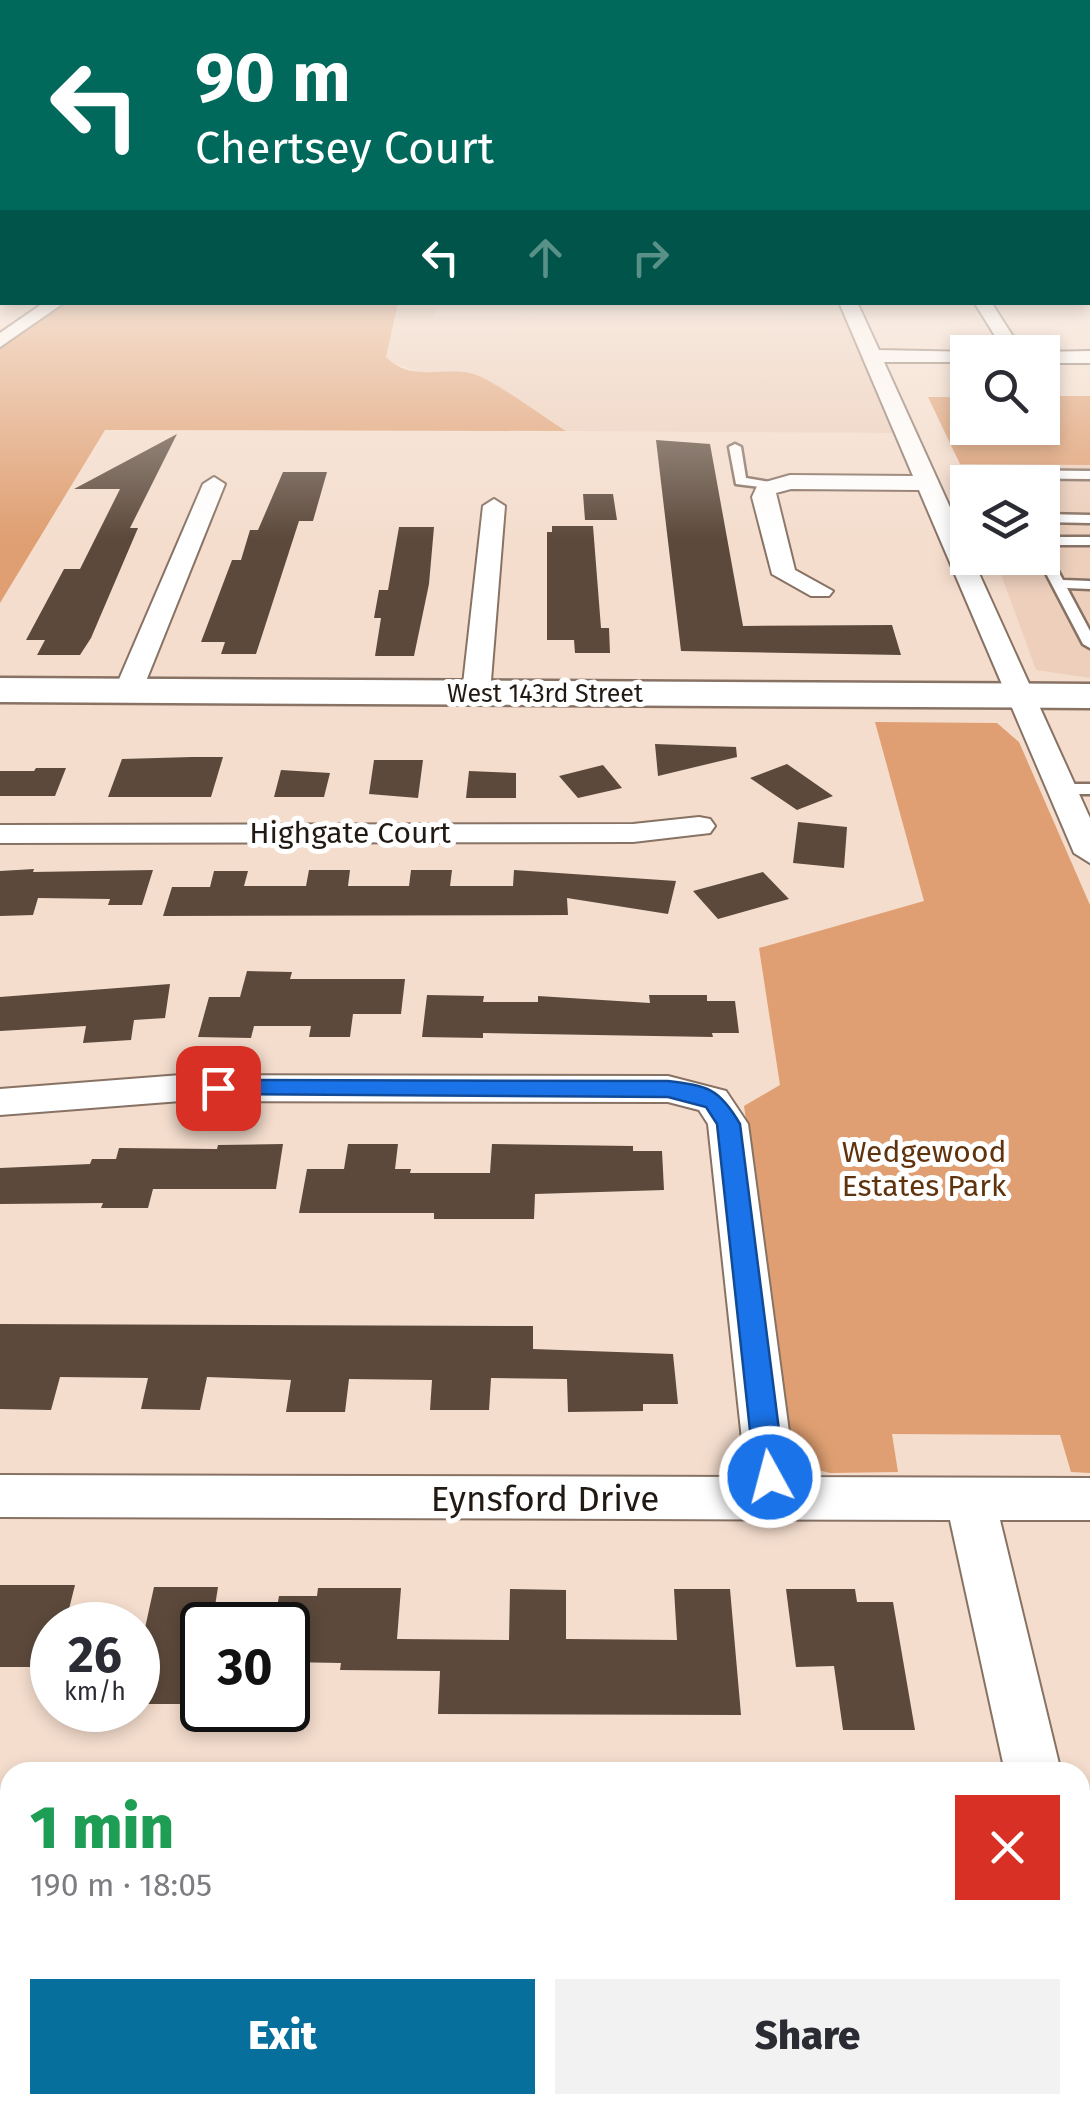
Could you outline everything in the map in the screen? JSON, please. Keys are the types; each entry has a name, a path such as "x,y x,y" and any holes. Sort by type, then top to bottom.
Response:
{"main road":[{"name":"West 143rd Street","path":"0,690 1090,696"}],"street":[{"path":"865,342 926,483 950,524"},
{"path":"871,356 950,356"},
{"path":"1060,357 1090,357"},
{"path":"820,591 784,574 764,497 772,486 802,482 926,483"},
{"path":"128,691 214,484"},
{"path":"476,692 494,506"},
{"path":"972,575 1018,695 1075,789 1090,853"},
{"name":"Highgate Court","path":"0,834 633,833 699,826"},
{"path":"0,1102 181,1088 668,1089 707,1096 723,1110 728,1124 773,1500"},
{"name":"Eynsford Drive","path":"0,1496 1090,1499"},
{"path":"970,1498 1031,1762"}],"lane":[{"path":"735,447 740,481 772,486"},
{"path":"1060,475 1090,475"},
{"path":"1060,518 1090,519"},
{"path":"1060,541 1090,541"},
{"path":"1054,575 1090,644"},
{"path":"1059,584 1090,585"}],"shaded area":[{"path":"390,342 857,342 897,433 566,431 471,373 423,373 386,358"},
{"path":"960,464 1090,465 1090,678 1036,670 1001,575 1060,575 1060,465"}],"green space":[{"path":"8,342 389,342 386,357 395,365 416,371 479,376 566,431 105,430 0,603 0,347"},
{"path":"1060,396 1090,396 1090,465 960,464 951,445 1060,445"},
{"path":"928,397 950,397 950,443"},
{"name":"Wedgewood Estates Park","path":"875,722 997,723 1019,742 1090,905 1090,1473 1071,1472 1060,1435 892,1434 898,1472 830,1473 802,1466 792,1445 744,1106 780,1085 759,948 924,901"}],"building":[{"path":"177,434 130,528 138,528 91,638 80,655 37,655 45,640 26,640 64,569 80,569 120,489 74,489"},
{"path":"656,440 710,444 743,626 892,625 901,655 681,651"},
{"path":"283,472 327,472 313,521 299,521 256,654 221,654 225,642 201,642 232,560 241,560 250,530 258,530"},
{"path":"583,494 613,494 617,520 585,520"},
{"path":"552,526 593,526 601,628 609,628 610,653 575,653 574,640 547,640 547,532 552,532"},
{"path":"399,527 434,527 429,584 414,656 375,656 381,618 374,618 379,590 388,590"},
{"path":"655,744 736,747 737,757 658,776"},
{"path":"223,757 211,797 108,797 122,759"},
{"path":"374,760 423,760 418,798 369,794"},
{"path":"787,764 833,796 797,810 750,778"},
{"path":"603,765 622,788 578,798 559,776"},
{"path":"66,768 55,796 0,796 0,771"},
{"path":"281,770 330,773 324,797 274,797"},
{"path":"469,771 516,773 516,798 466,798"},
{"path":"798,822 847,827 844,868 793,863"},
{"path":"34,869 33,872 153,870 142,905 108,905 110,899 38,898 33,915 0,916 0,871"},
{"path":"309,870 350,870 348,886 409,886 411,870 452,870 450,886 513,886 514,870 676,881 668,914 567,898 568,915 163,916 172,887 210,887 214,871 248,871 244,886 306,886"},
{"path":"763,872 789,899 718,919 693,891"},
{"path":"247,971 292,972 290,979 405,979 401,1014 353,1014 350,1037 309,1037 311,1026 254,1026 251,1038 198,1037 209,997 240,997"},
{"path":"170,984 165,1018 134,1020 131,1040 83,1043 86,1026 0,1031 0,997"},
{"path":"427,995 484,996 483,1002 538,1002 538,996 650,1003 649,995 707,995 707,1001 735,1001 739,1033 712,1033 713,1037 483,1033 483,1038 422,1037"},
{"path":"283,1144 276,1189 153,1189 148,1208 101,1208 103,1203 0,1204 0,1168 90,1164 92,1159 116,1159 119,1148 217,1149 218,1145"},
{"path":"348,1144 398,1144 395,1169 411,1169 410,1173 490,1173 492,1144 633,1146 633,1151 662,1151 664,1190 535,1194 534,1219 434,1219 434,1213 299,1213 307,1169 344,1169"},
{"path":"0,1324 533,1326 533,1349 673,1354 678,1404 643,1404 643,1411 568,1412 567,1379 491,1378 489,1410 430,1410 432,1380 349,1379 345,1412 286,1412 291,1380 207,1377 200,1410 141,1409 148,1378 60,1377 51,1410 0,1409"},
{"path":"0,1585 75,1585 71,1602 30,1602 30,1667 0,1667"},
{"path":"154,1587 218,1587 216,1602 180,1602 180,1704 160,1704 160,1602 151,1602"},
{"path":"318,1588 401,1588 397,1639 509,1640 510,1589 566,1590 566,1639 677,1640 674,1589 730,1589 741,1715 438,1714 440,1671 340,1670 341,1663 310,1662 310,1602 278,1602 279,1596 317,1596"},
{"path":"786,1589 855,1589 857,1602 893,1602 915,1730 843,1730 834,1666 796,1667"}],"route":[{"path":"218,1088 668,1089 707,1096 727,1117 770,1477"}]}
